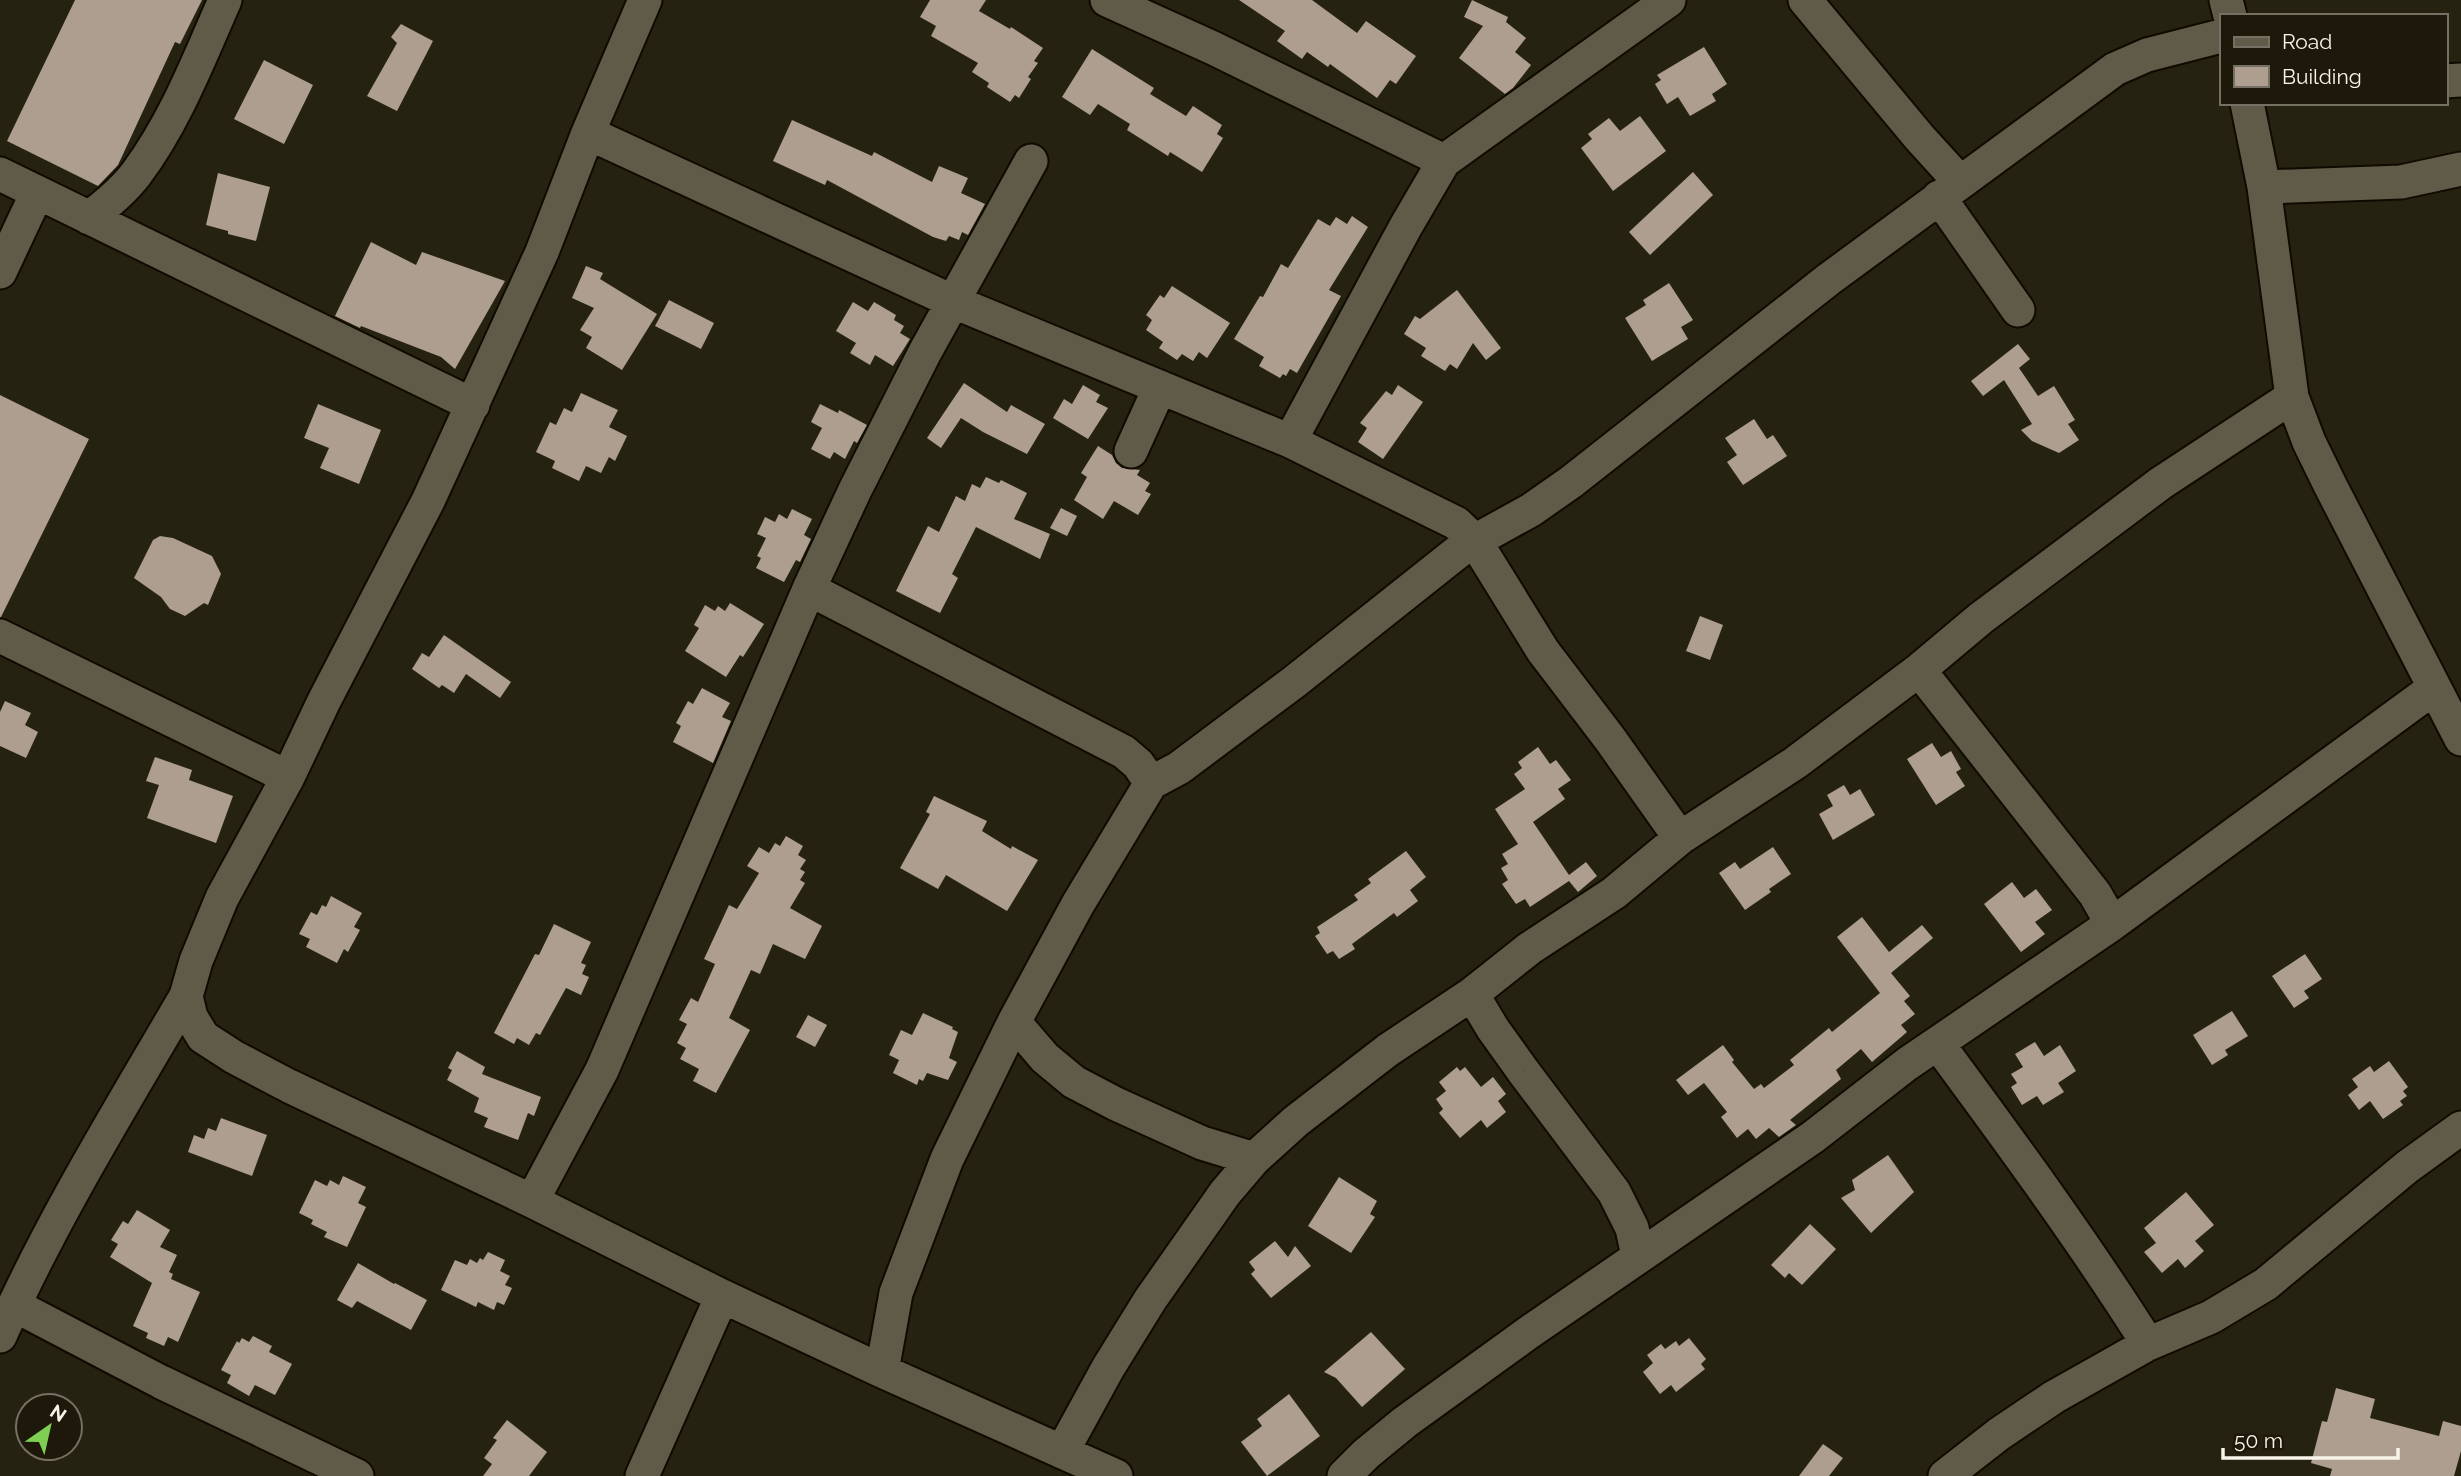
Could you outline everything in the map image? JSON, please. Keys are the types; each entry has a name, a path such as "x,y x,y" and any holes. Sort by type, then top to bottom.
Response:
{"street":[{"path":"89,218 113,200 136,174 163,132 225,0"},
{"path":"0,1336 74,1188 186,996 222,898 288,777 324,701 428,501 542,252 645,0"},
{"path":"1107,0 1213,48 1444,161"},
{"path":"1290,441 1405,226 1444,161 1669,0"},
{"path":"1805,0 1919,137 2018,310"},
{"path":"882,1371 896,1293 947,1160 1014,1022 1079,904 1151,783 1195,757 1475,541 1531,510 1571,482 1829,279 2115,69 2147,55 2220,36"},
{"path":"2247,105 2264,187 2292,397 2309,442 2330,485 2461,739"},
{"path":"588,134 954,302 1290,441 1439,513 1463,528 1475,541 1543,651 1610,738 1680,838"},
{"path":"533,1201 585,1104 638,991 809,589 919,362 1031,161"},
{"path":"2264,187 2401,182 2461,169"},
{"path":"0,174 473,405"},
{"path":"0,272 37,193"},
{"path":"1131,451 1160,387"},
{"path":"1062,1452 1108,1368 1150,1300 1225,1193 1254,1158 1343,1083 1432,1019 1472,994 1530,948 1614,893 1680,838 1795,763 1919,670 1981,618 2161,483 2292,397"},
{"path":"809,589 1124,752 1138,764 1151,783"},
{"path":"0,636 288,777"},
{"path":"1919,670 2095,894 2112,924"},
{"path":"1344,1476 1405,1422 1638,1256 1813,1137 1907,1064 2112,924 2434,688"},
{"path":"1472,994 1523,1071 1614,1192 1632,1228 1638,1256"},
{"path":"186,996 191,1017 203,1037 289,1086 533,1201 722,1296 1116,1476"},
{"path":"1014,1022 1045,1058 1074,1082 1202,1143 1254,1158"},
{"path":"1938,1044 2030,1168 2107,1278 2148,1344"},
{"path":"1945,1476 1999,1434 2054,1397 2148,1344 2211,1317 2266,1284 2407,1167 2461,1128"},
{"path":"1202,1143 1218,1168 1225,1193"},
{"path":"642,1476 722,1296"},
{"path":"14,1305 161,1382 309,1466 357,1476"}],"building":[{"path":"75,0 202,0 180,44 175,42 118,165 98,186 7,141"},
{"path":"930,0 986,0 979,11 1010,29 1011,27 1043,48 1034,61 1038,63 1028,77 1031,79 1019,98 1015,95 1010,102 987,87 989,83 972,72 978,63 931,36 936,26 920,17"},
{"path":"1239,0 1312,0 1357,33 1366,21 1416,56 1396,84 1390,80 1377,98 1330,64 1328,67 1307,52 1302,59 1277,41 1285,31"},
{"path":"1472,0 1508,17 1506,22 1526,38 1515,52 1531,65 1505,94 1459,58 1483,26 1464,17"},
{"path":"401,24 433,41 397,111 367,96 397,43 391,37"},
{"path":"1704,47 1727,84 1712,94 1716,101 1690,116 1678,97 1667,104 1655,84 1661,80 1657,75"},
{"path":"1092,49 1154,88 1150,94 1186,116 1193,106 1222,125 1217,134 1223,138 1202,172 1170,152 1168,156 1127,130 1130,124 1098,104 1090,115 1062,97"},
{"path":"264,60 313,85 284,144 234,119"},
{"path":"1640,116 1666,151 1613,191 1581,148 1592,139 1588,134 1609,118 1620,131"},
{"path":"792,120 872,156 874,152 932,182 939,166 968,178 961,193 985,204 968,235 962,232 959,240 949,236 946,241 933,237 827,180 825,185 773,161"},
{"path":"1693,172 1713,195 1650,255 1629,232"},
{"path":"218,173 270,187 256,241 206,225"},
{"path":"1352,216 1368,227 1329,290 1341,296 1297,373 1290,369 1286,376 1283,374 1280,378 1259,366 1264,357 1234,339 1260,296 1263,297 1281,264 1288,268 1318,219 1330,226 1336,217 1347,224"},
{"path":"371,242 416,265 422,252 505,281 455,369 441,357 361,326 360,328 335,316"},
{"path":"586,266 603,273 600,279 657,314 622,370 586,348 592,337 580,330 594,308 572,298"},
{"path":"1669,283 1693,320 1681,327 1688,339 1652,361 1625,318 1646,305 1643,300"},
{"path":"1172,286 1230,323 1207,358 1199,352 1193,361 1182,354 1177,360 1159,348 1163,342 1146,330 1152,320 1146,315 1160,295 1164,298"},
{"path":"1457,290 1501,348 1486,360 1473,343 1457,369 1450,364 1445,371 1421,356 1426,348 1404,334 1415,316 1420,319"},
{"path":"669,300 714,323 701,349 655,326"},
{"path":"853,302 868,311 874,302 896,315 894,320 904,326 900,333 910,339 893,366 875,355 870,365 850,353 856,343 836,331"},
{"path":"2018,344 2030,359 2019,368 2038,396 2054,386 2075,420 2068,424 2079,440 2059,453 2032,441 2021,430 2032,424 2004,380 1983,396 1971,381"},
{"path":"964,383 1007,412 1011,405 1045,424 1027,454 961,418 941,448 927,438"},
{"path":"1083,385 1100,395 1096,402 1108,408 1088,439 1053,418 1064,399 1072,404"},
{"path":"1398,385 1423,402 1383,459 1358,442 1367,428 1360,423 1386,391 1392,395"},
{"path":"581,393 618,410 609,427 627,436 615,461 609,457 601,473 586,466 579,481 552,468 555,461 536,452 550,422 556,425 564,408 572,412"},
{"path":"0,395 89,439 1,617 0,617"},
{"path":"318,404 381,430 359,484 320,468 329,448 304,438"},
{"path":"820,404 838,413 839,410 867,425 857,443 854,441 845,459 834,452 830,459 811,449 822,428 811,422"},
{"path":"1754,419 1767,439 1773,435 1787,456 1743,485 1727,462 1737,455 1725,438"},
{"path":"1098,446 1112,455 1122,468 1140,470 1137,475 1150,483 1145,491 1151,494 1138,515 1114,501 1103,519 1074,500 1087,477 1081,473"},
{"path":"986,477 999,483 1001,480 1027,493 1014,519 1050,534 1040,559 976,527 952,574 958,578 940,613 896,591 928,526 939,532 956,496 965,501 972,484 980,488"},
{"path":"1061,508 1077,516 1067,536 1050,528"},
{"path":"792,509 812,519 804,535 811,539 800,562 796,560 784,582 756,568 761,558 757,556 766,538 757,534 765,517 775,522 779,514 787,519"},
{"path":"160,536 173,538 212,556 221,574 208,605 204,603 185,616 170,609 161,597 134,578 153,540"},
{"path":"730,603 764,624 743,657 740,655 726,677 685,651 699,628 694,625 705,605 715,611 718,606 725,611"},
{"path":"1700,616 1723,625 1710,660 1686,651"},
{"path":"444,635 511,682 500,698 466,674 454,693 442,685 439,688 412,669 422,653 429,657"},
{"path":"702,688 730,703 722,717 731,721 713,763 673,742 681,726 676,723 688,701 693,704"},
{"path":"5,701 31,713 25,725 38,732 26,758 0,746 0,712"},
{"path":"1932,743 1941,757 1951,751 1961,769 1956,772 1965,786 1936,805 1907,759"},
{"path":"1538,747 1550,764 1556,760 1571,780 1558,789 1565,799 1533,822 1569,875 1586,862 1597,876 1578,892 1569,881 1530,907 1525,899 1516,904 1502,884 1508,880 1501,868 1508,864 1502,854 1518,844 1495,809 1525,789 1514,774 1522,768 1518,762"},
{"path":"155,757 192,770 189,780 233,796 216,843 147,818 159,785 146,781"},
{"path":"1844,785 1850,795 1860,789 1875,815 1833,840 1819,814 1833,806 1827,795"},
{"path":"934,796 987,821 982,831 1011,849 1012,846 1038,860 1007,911 946,875 938,889 900,868 930,814 926,812"},
{"path":"786,836 803,846 798,855 806,860 800,869 805,872 800,880 805,883 790,908 822,926 805,959 773,944 760,974 751,970 729,1018 750,1030 716,1093 693,1081 699,1069 680,1059 686,1048 677,1043 687,1024 679,1020 691,998 698,1002 715,964 704,959 729,905 737,909 759,873 747,866 759,847 769,853 775,843 780,846"},
{"path":"1773,847 1791,874 1745,910 1719,873 1735,862 1740,869"},
{"path":"1406,851 1426,877 1410,890 1418,901 1397,917 1394,913 1352,944 1355,949 1339,959 1333,951 1327,954 1315,936 1320,933 1317,927 1358,900 1354,895 1371,883 1368,879"},
{"path":"2012,882 2024,898 2036,889 2052,910 2035,922 2045,934 2021,952 1984,904"},
{"path":"331,896 362,913 354,927 360,930 348,952 344,949 337,963 306,947 310,939 299,934 311,912 317,915 322,905 326,907"},
{"path":"1862,917 1889,952 1922,925 1933,938 1891,973 1910,996 1904,1001 1915,1014 1901,1025 1907,1032 1872,1062 1861,1049 1836,1070 1841,1079 1790,1120 1796,1125 1779,1137 1769,1128 1756,1139 1748,1129 1737,1138 1721,1117 1727,1112 1704,1083 1688,1095 1676,1080 1723,1045 1734,1060 1732,1062 1754,1089 1761,1084 1764,1088 1794,1065 1790,1060 1829,1028 1832,1032 1880,993 1837,937"},
{"path":"554,924 591,942 581,963 586,965 582,974 589,977 581,995 566,988 540,1035 536,1033 529,1045 517,1038 514,1044 494,1033 535,954 539,955"},
{"path":"2305,954 2322,979 2304,991 2309,998 2294,1008 2272,976"},
{"path":"2232,1011 2248,1036 2225,1050 2228,1055 2212,1065 2193,1035"},
{"path":"923,1013 958,1032 949,1058 957,1062 948,1080 927,1073 923,1081 919,1079 917,1085 893,1073 899,1060 889,1055 901,1030 912,1035"},
{"path":"808,1015 827,1025 815,1047 796,1037"},
{"path":"2035,1042 2044,1056 2060,1045 2076,1071 2058,1083 2064,1092 2043,1105 2037,1096 2022,1105 2011,1087 2017,1083 2011,1074 2023,1067 2015,1054"},
{"path":"457,1051 485,1067 482,1074 541,1097 534,1116 528,1113 518,1140 484,1127 488,1118 474,1112 479,1098 447,1080 452,1070 448,1068"},
{"path":"2389,1061 2408,1087 2403,1091 2407,1096 2400,1101 2403,1105 2383,1119 2370,1101 2359,1110 2348,1095 2358,1087 2352,1079 2370,1066 2374,1072"},
{"path":"1457,1067 1460,1071 1465,1067 1481,1087 1493,1077 1506,1094 1498,1101 1506,1112 1487,1128 1481,1120 1460,1138 1439,1113 1443,1109 1436,1099 1446,1091 1439,1082"},
{"path":"221,1118 267,1135 252,1176 188,1152 194,1135 204,1139 208,1128 216,1131"},
{"path":"1888,1155 1914,1192 1871,1233 1841,1198 1855,1190 1852,1180"},
{"path":"343,1176 366,1187 358,1203 366,1207 347,1247 324,1237 327,1232 311,1224 313,1220 299,1213 315,1180 327,1186 330,1180 339,1185"},
{"path":"1339,1177 1377,1201 1370,1214 1375,1217 1351,1253 1308,1226"},
{"path":"2186,1192 2214,1225 2195,1241 2204,1251 2185,1268 2178,1259 2162,1273 2144,1252 2156,1243 2144,1228"},
{"path":"137,1210 170,1230 160,1247 177,1255 169,1272 173,1274 171,1279 200,1292 178,1342 168,1337 164,1346 146,1338 148,1333 133,1326 152,1283 110,1257 118,1244 111,1240 123,1221 128,1224"},
{"path":"1810,1224 1836,1249 1802,1285 1789,1273 1785,1278 1771,1265"},
{"path":"1275,1241 1288,1257 1295,1246 1311,1266 1271,1298 1251,1274 1255,1270 1249,1262"},
{"path":"488,1252 505,1260 500,1271 510,1276 505,1285 512,1288 504,1305 497,1302 494,1310 478,1302 476,1307 441,1290 455,1260 467,1265 470,1259 477,1263 480,1258 483,1260"},
{"path":"358,1263 427,1300 411,1330 357,1301 352,1308 337,1300"},
{"path":"1371,1332 1405,1369 1362,1407 1336,1378 1324,1372"},
{"path":"253,1336 272,1346 269,1352 292,1364 275,1395 255,1385 249,1396 227,1383 231,1375 221,1370 237,1341 239,1343 242,1338 249,1342"},
{"path":"1689,1338 1706,1359 1701,1364 1705,1369 1676,1392 1671,1385 1660,1394 1643,1372 1653,1363 1647,1355 1661,1344 1665,1349 1676,1341 1679,1346"},
{"path":"2336,1388 2375,1399 2370,1418 2439,1436 2443,1421 2461,1426 2461,1451 2454,1476 2330,1476 2332,1469 2311,1463 2322,1421 2327,1422"},
{"path":"1289,1394 1320,1436 1267,1476 1241,1442 1262,1426 1257,1419"},
{"path":"507,1420 547,1452 529,1476 483,1476 492,1464 484,1458 497,1440 493,1438"},
{"path":"1823,1444 1843,1458 1829,1476 1799,1476"}]}
